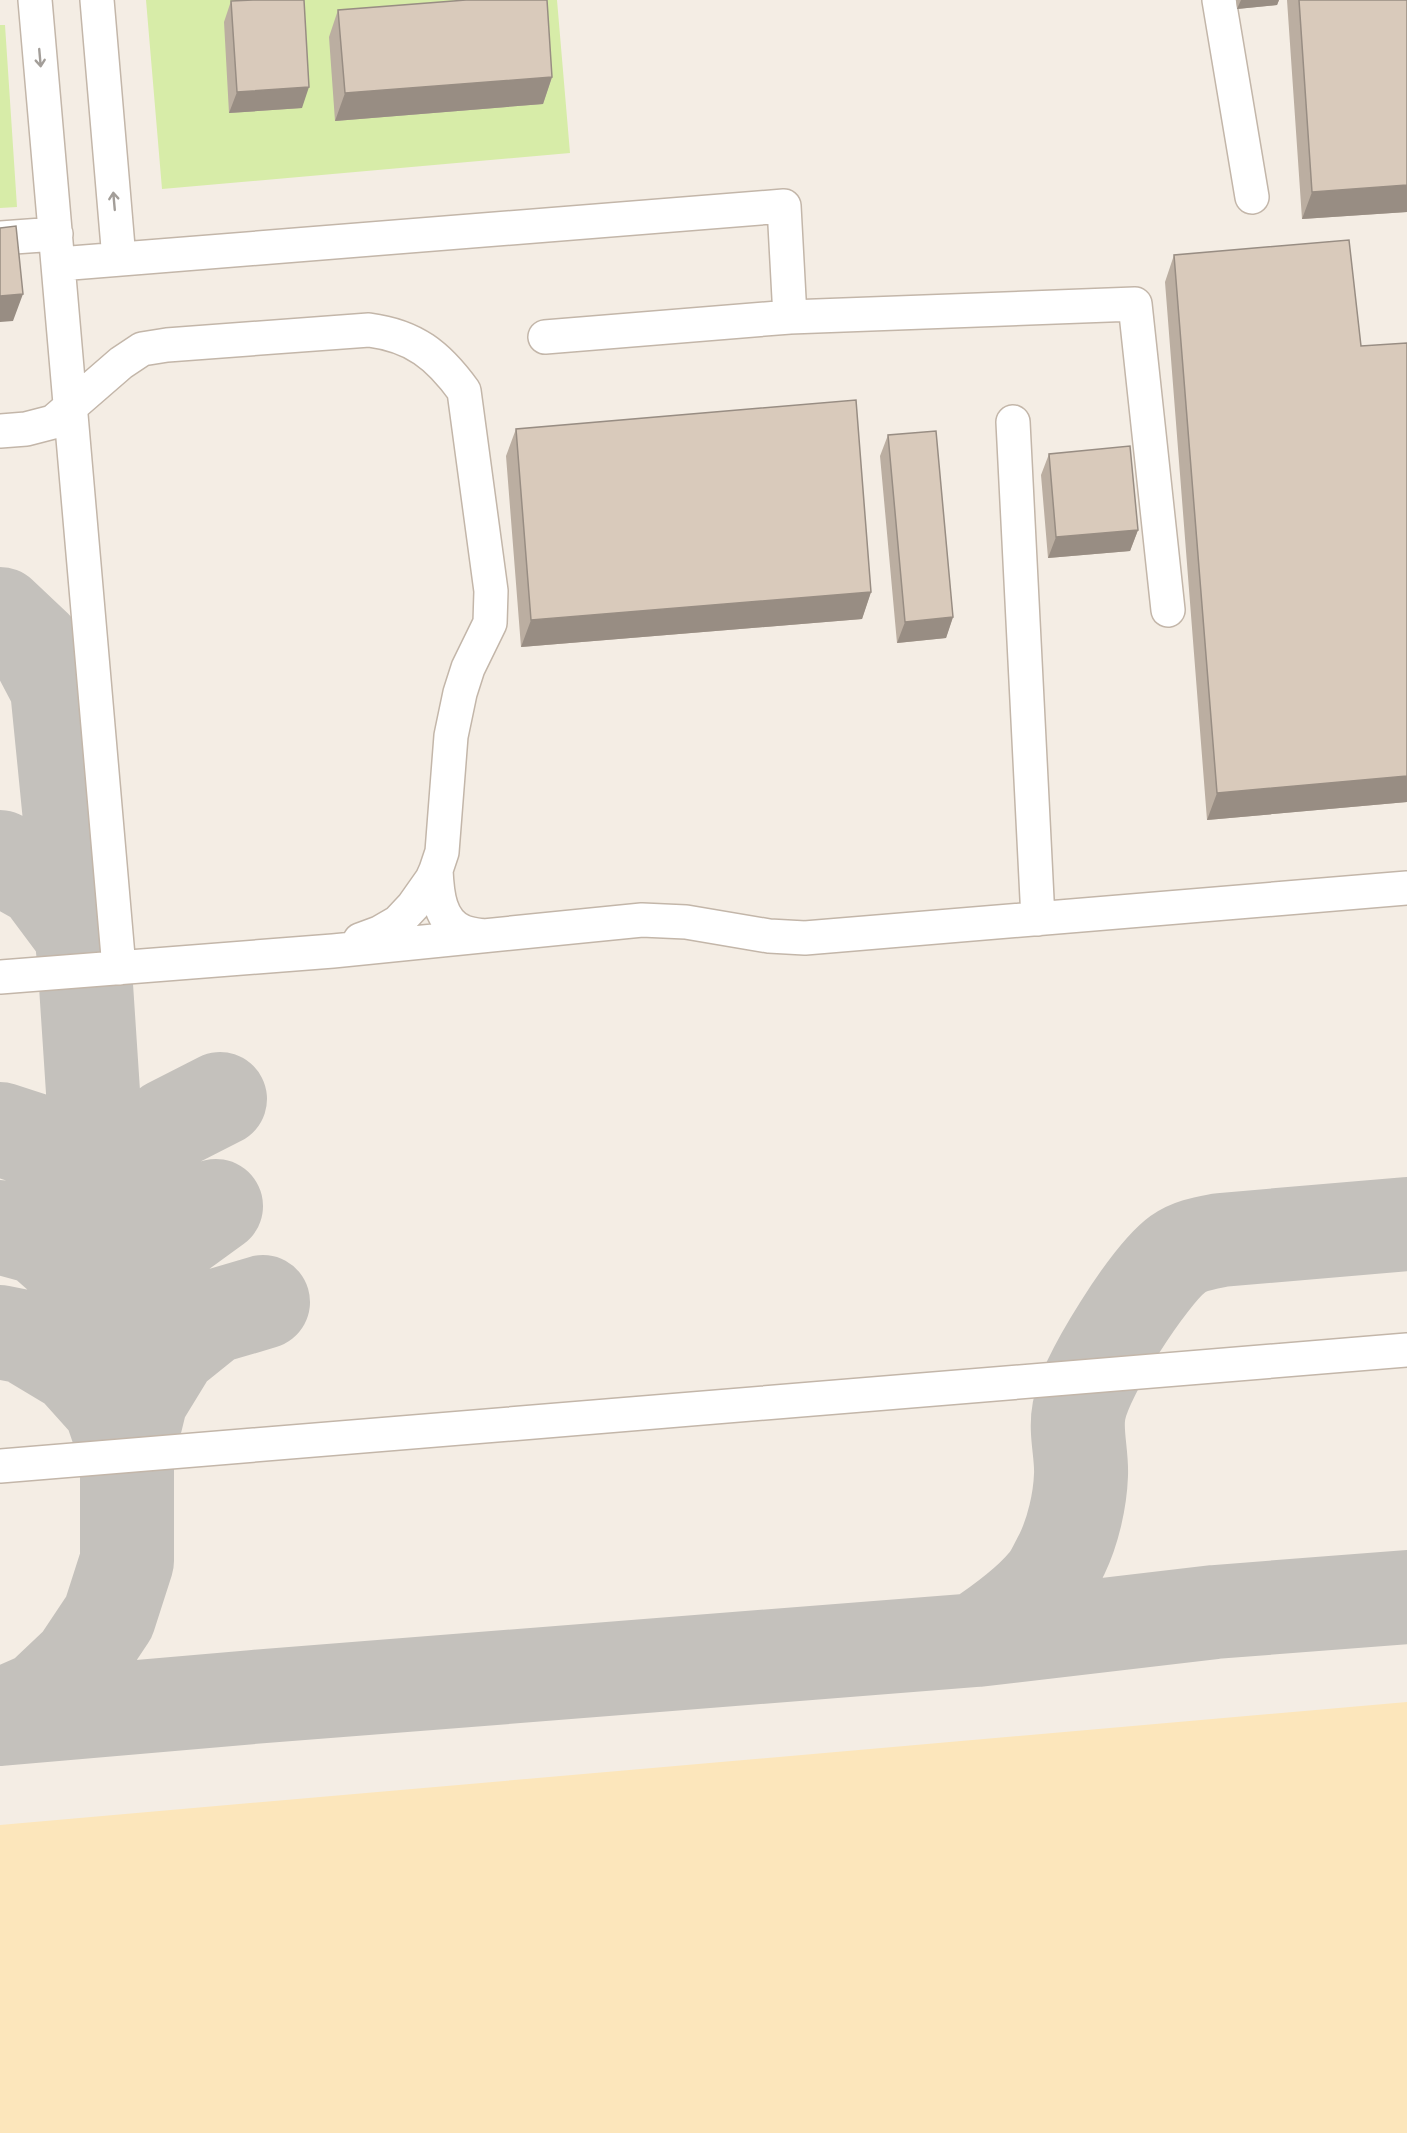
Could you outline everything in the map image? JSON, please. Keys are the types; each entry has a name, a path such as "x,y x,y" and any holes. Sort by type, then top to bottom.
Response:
{"lane":[{"path":"35,0 118,968"},
{"path":"97,0 119,259"},
{"path":"1219,0 1252,197"},
{"path":"0,238 119,259 784,206 790,317"},
{"path":"545,337 790,317 1135,304 1168,610"},
{"path":"0,431 26,429 53,422 121,363 142,349 167,345 369,330 390,333 408,339 430,353 448,369 464,392 491,591 491,608 490,623 468,668 460,693 451,736 442,852 432,879 413,906 398,922 379,933 333,951"},
{"path":"1012,422 1038,919"},
{"path":"436,870 439,903 448,919 464,932 485,936"},
{"path":"0,977 333,951 642,920 686,922 769,936 804,938 1407,888"},
{"path":"0,1466 1407,1350"}],"green space":[{"path":"146,0 557,0 570,153 162,189"},
{"path":"0,25 5,25 17,207 0,208"}],"sand":[{"path":"1407,1702 1407,2133 0,2133 0,1825"}],"building":[{"path":"304,0 309,87 237,92 231,1"},
{"path":"466,0 547,0 552,77 345,93 338,10"},
{"path":"1299,0 1407,0 1407,185 1312,192"},
{"path":"16,226 23,294 0,296 0,228"},
{"path":"1349,240 1361,346 1407,343 1407,776 1217,793 1174,255"},
{"path":"856,400 871,592 531,620 516,429"},
{"path":"936,431 953,617 905,622 888,435"},
{"path":"1130,446 1138,530 1056,537 1049,454"}],"taxiway":[{"path":"0,614 36,648 57,688 85,970 102,1229 108,1244 127,1456 127,1561 109,1617 79,1662 41,1698 0,1716"},
{"path":"0,857 42,881 80,932"},
{"path":"102,1229 132,1171 169,1125 220,1099"},
{"path":"0,1129 40,1142 82,1184 106,1239"},
{"path":"118,1352 129,1295 165,1243 216,1206"},
{"path":"976,1640 1030,1599 1046,1582 1062,1554 1073,1526 1079,1495 1081,1467 1078,1419 1084,1395 1105,1351 1120,1327 1151,1282 1166,1265 1188,1248 1221,1240 1407,1224"},
{"path":"0,1227 40,1238 83,1276 115,1320"},
{"path":"127,1456 141,1399 171,1350 212,1317 263,1302"},
{"path":"0,1332 25,1337 75,1367 110,1406 126,1453"},
{"path":"0,1719 976,1640 1215,1612 1407,1597"}]}
